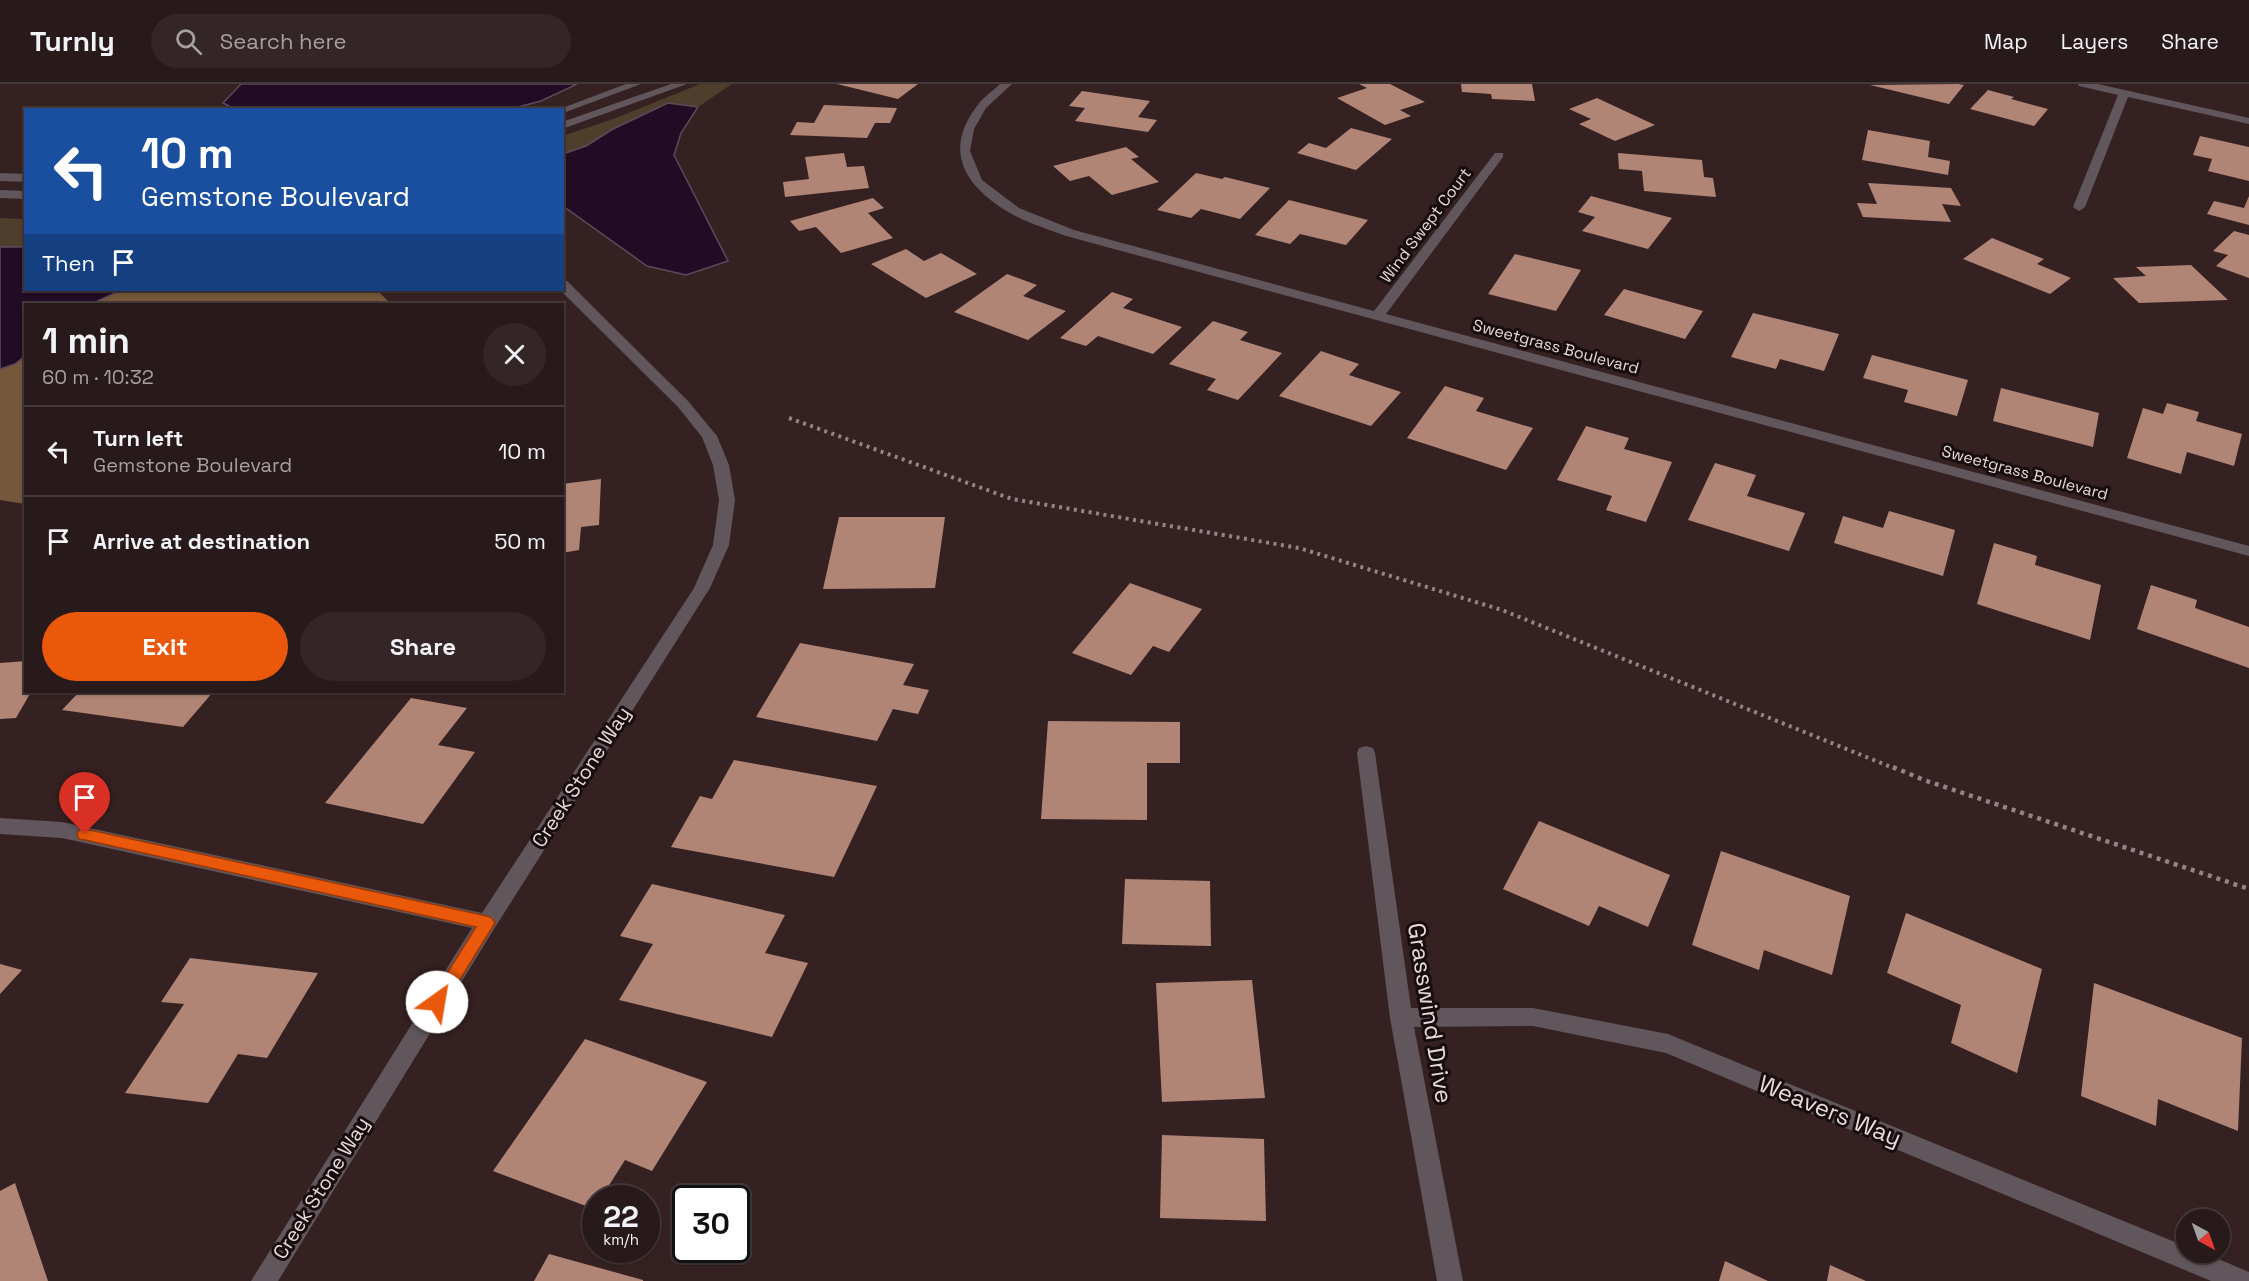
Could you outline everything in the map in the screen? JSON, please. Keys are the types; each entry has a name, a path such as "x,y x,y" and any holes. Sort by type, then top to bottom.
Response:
{"street":[{"path":"564,109 636,84"},
{"path":"564,125 606,113 682,84"},
{"name":"Sweetgrass Boulevard","path":"1007,84 982,105 968,129 964,152 977,182 1015,211 1070,233 2249,551"},
{"path":"2083,84 2249,121"},
{"path":"2079,207 2124,93"},
{"name":"Wind Swept Court","path":"1377,316 1499,155"},
{"path":"0,177 24,178"},
{"path":"0,194 24,195"},
{"name":"Creek Stone Way","path":"264,1281 487,923 702,588 721,545 727,500 721,465 709,436 683,404 564,287"},
{"name":"Grasswind Drive","path":"1366,753 1401,1018 1450,1281"},
{"path":"0,826 62,830 487,923"},
{"name":"Weavers Way","path":"1401,1018 1533,1017 1668,1044 2241,1281"}],"path":[{"path":"789,418 1012,499 1299,548 1502,609 1924,780 2249,889"}],"shaded area":[{"path":"241,84 577,84 541,101 514,108 233,108 223,103"},
{"path":"700,84 732,84 698,107 668,103 613,129 586,146 564,154 564,136 616,118"},
{"path":"668,103 698,107 681,133 674,155 728,261 686,275 647,266 564,207 564,154 586,146 613,129"},
{"path":"0,218 24,219 24,247 0,247"},
{"path":"0,247 24,247 24,291 120,291 93,303 24,303 24,357 15,364 0,369"},
{"path":"120,291 378,291 390,303 93,303"},
{"path":"24,357 24,504 0,500 0,369 15,364"}],"building":[{"path":"837,84 918,84 898,99"},
{"path":"1359,84 1390,84 1425,102 1400,110 1411,116 1385,125 1337,98 1367,88"},
{"path":"1461,84 1532,84 1535,101 1492,99 1491,94 1462,92"},
{"path":"1870,85 1964,85 1949,104"},
{"path":"1988,90 2048,109 2034,126 1970,109"},
{"path":"1082,91 1150,101 1138,117 1157,120 1148,132 1075,121 1085,108 1069,106"},
{"path":"1597,98 1655,125 1615,141 1579,124 1591,119 1569,109"},
{"path":"824,105 897,108 890,123 875,123 867,138 790,135 797,122 814,123"},
{"path":"1351,128 1392,139 1356,170 1297,153 1309,143 1326,148"},
{"path":"1868,130 1930,141 1928,157 1950,161 1948,175 1862,160"},
{"path":"2200,136 2249,147 2249,181 2208,171 2212,159 2193,155"},
{"path":"1126,147 1139,157 1131,159 1159,182 1112,195 1089,176 1070,181 1053,166"},
{"path":"844,153 847,167 864,166 869,188 785,197 783,182 809,179 805,157"},
{"path":"1618,153 1702,160 1704,177 1713,178 1716,197 1644,191 1642,171 1619,169"},
{"path":"1196,173 1222,179 1225,177 1270,188 1240,219 1201,209 1191,218 1157,210"},
{"path":"1868,183 1951,188 1961,206 1942,204 1951,222 1863,217 1857,203 1877,204"},
{"path":"1591,196 1672,218 1648,249 1582,231 1595,217 1578,212"},
{"path":"2249,196 2249,225 2207,214 2214,201 2244,208"},
{"path":"873,198 884,208 868,213 893,238 841,253 816,227 799,231 790,221"},
{"path":"1289,200 1368,220 1346,245 1300,234 1290,244 1255,235"},
{"path":"2234,231 2249,235 2249,278 2216,266 2228,255 2213,251"},
{"path":"1992,238 2044,259 2037,264 2071,278 2050,294 1963,259"},
{"path":"906,249 924,261 941,253 977,274 926,298 871,264"},
{"path":"1515,254 1581,270 1556,311 1488,294"},
{"path":"2191,265 2228,300 2139,303 2113,278 2146,276 2136,267"},
{"path":"1007,274 1037,285 1023,296 1066,311 1028,340 954,312"},
{"path":"1624,289 1703,311 1685,339 1604,315"},
{"path":"1112,292 1133,299 1123,308 1182,327 1153,354 1098,336 1086,346 1060,338"},
{"path":"1753,313 1839,334 1824,371 1780,359 1776,369 1731,357"},
{"path":"1213,321 1248,332 1240,340 1282,353 1238,400 1207,390 1216,379 1169,364"},
{"path":"1321,351 1359,364 1349,375 1401,392 1371,426 1279,396"},
{"path":"1872,355 1968,380 1957,416 1904,402 1908,390 1863,378"},
{"path":"1445,386 1484,398 1476,411 1533,428 1506,470 1407,438"},
{"path":"2001,388 2099,413 2093,447 1993,421"},
{"path":"2167,403 2199,412 2196,421 2242,434 2234,466 2187,452 2181,474 2127,458 2143,408 2163,414"},
{"path":"1586,426 1629,438 1624,449 1672,462 1646,522 1606,510 1612,496 1557,480"},
{"path":"1715,463 1756,475 1747,496 1805,513 1789,551 1688,520"},
{"path":"601,479 599,525 581,527 579,550 564,553 564,484"},
{"path":"1889,511 1955,530 1943,576 1834,543 1843,516 1883,528"},
{"path":"839,517 945,517 935,588 823,589"},
{"path":"1994,543 2037,556 2035,565 2101,585 2090,640 1977,604"},
{"path":"1130,583 1202,609 1169,652 1153,646 1131,675 1072,653"},
{"path":"2151,585 2197,600 2195,608 2249,627 2249,668 2137,629"},
{"path":"800,643 914,664 903,685 929,690 918,714 893,709 877,741 756,717"},
{"path":"24,661 24,693 30,693 16,718 0,719 0,663"},
{"path":"78,693 212,693 183,727 62,710"},
{"path":"411,698 467,708 438,745 475,752 423,824 325,803"},
{"path":"1048,721 1180,722 1180,763 1147,763 1147,820 1041,819"},
{"path":"734,760 877,786 834,877 671,847 700,796 712,799"},
{"path":"1539,821 1670,875 1648,927 1599,906 1589,926 1503,889"},
{"path":"1721,851 1850,896 1832,975 1764,950 1759,970 1692,945"},
{"path":"1125,879 1210,881 1211,946 1122,944"},
{"path":"652,884 785,915 765,953 808,963 772,1037 619,1000 653,944 620,936"},
{"path":"1906,913 2042,969 2017,1073 1951,1043 1961,1005 1887,973"},
{"path":"190,958 318,973 267,1058 238,1054 208,1103 125,1093 184,1004 161,1002"},
{"path":"0,964 22,970 0,994"},
{"path":"1252,980 1265,1098 1162,1102 1156,983"},
{"path":"2094,983 2242,1038 2238,1131 2158,1099 2156,1126 2081,1096"},
{"path":"585,1039 707,1082 652,1171 625,1160 609,1185 582,1185 582,1204 493,1171"},
{"path":"1162,1135 1264,1139 1266,1221 1160,1218"},
{"path":"15,1183 48,1281 0,1281 0,1191"},
{"path":"549,1254 643,1280 643,1281 534,1281"},
{"path":"1725,1261 1768,1281 1719,1281"},
{"path":"1830,1265 1866,1281 1827,1281"}],"route":[{"path":"85,834 487,923 437,1002"}]}
